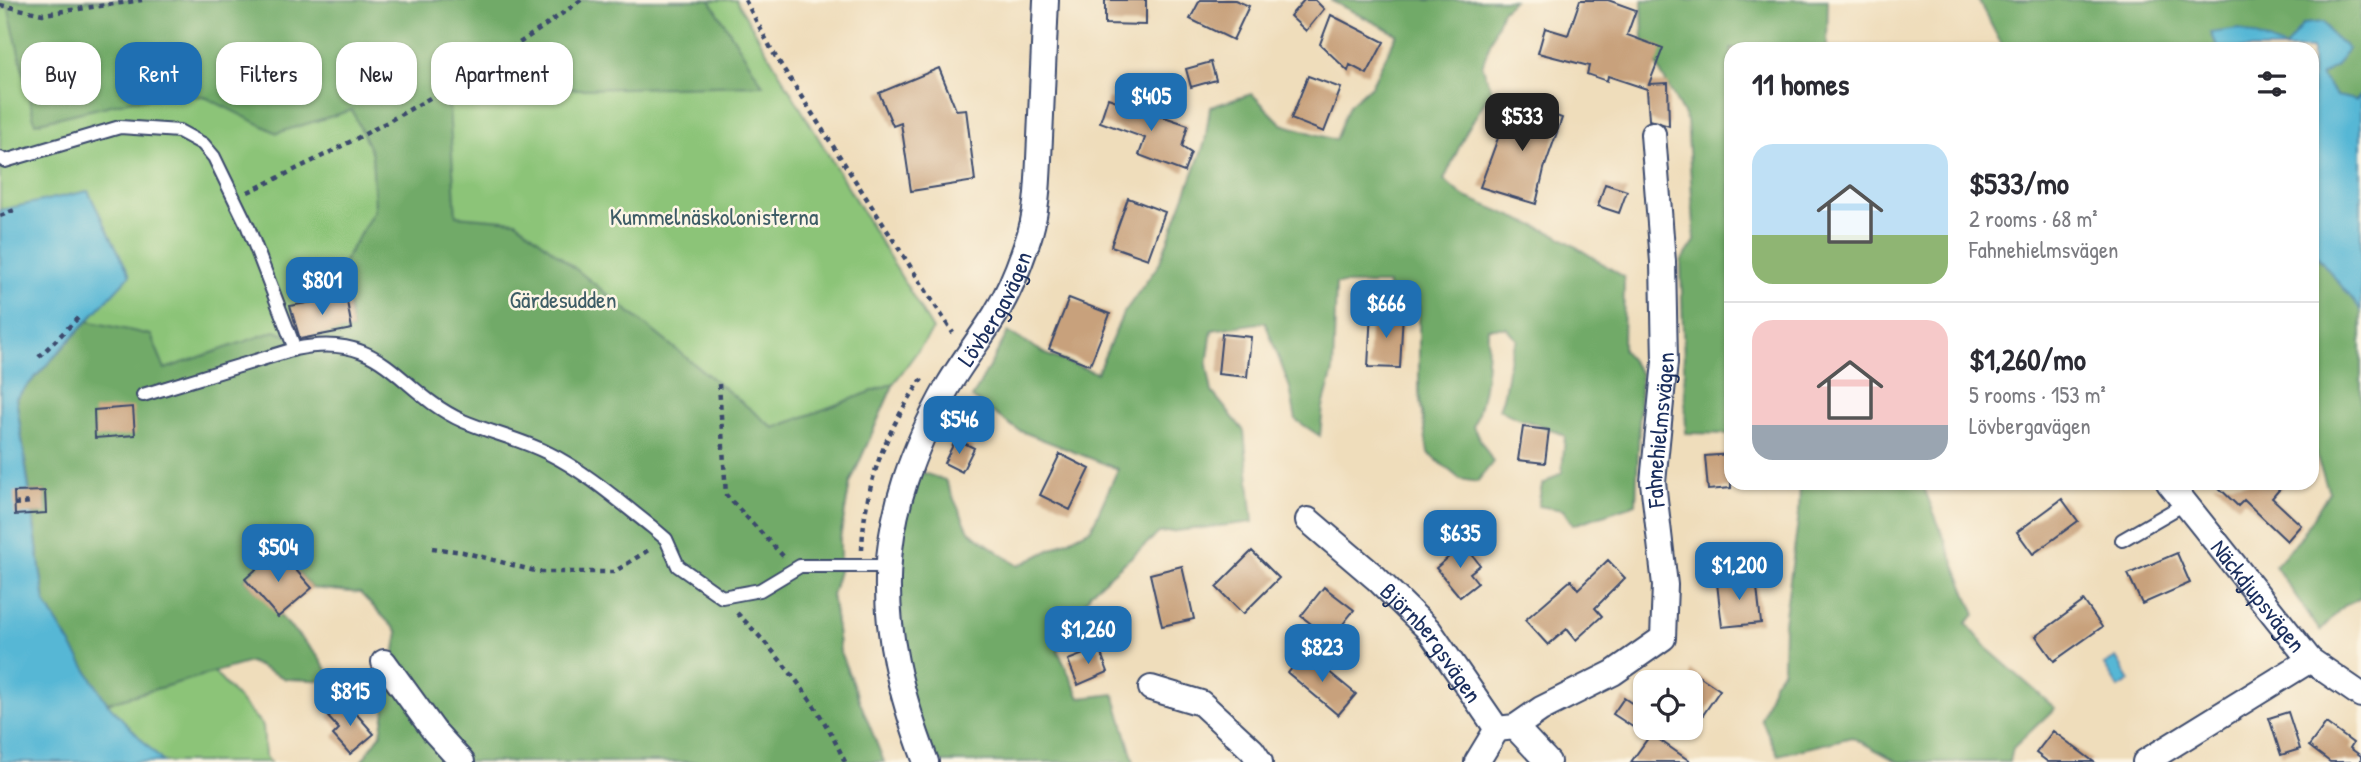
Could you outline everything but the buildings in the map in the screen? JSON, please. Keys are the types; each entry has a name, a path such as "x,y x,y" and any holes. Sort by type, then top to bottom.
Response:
{"street":[{"name":"Lövbergavägen","path":"926,762 901,692 892,638 886,566 890,533 911,463 948,386 996,313 1028,241 1037,194 1046,0"},
{"name":"Fahnehielmsvägen","path":"1477,762 1506,728 1614,673 1662,638 1665,585 1653,482 1665,362 1663,262 1653,134"},
{"name":"Näckdjupsvägen","path":"2175,490 2310,660 2361,695"},
{"name":"Björnbergsvägen","path":"1308,520 1376,578 1429,630 1506,728 1548,762"},
{"path":"2145,762 2310,660"},
{"path":"384,662 434,731 462,762"},
{"path":"1151,688 1201,703 1252,750 1260,762"}],"lane":[{"path":"2,161 120,127 179,131 203,144 214,157 248,227 295,349"},
{"path":"143,396 319,344 372,354 462,420 551,454 666,539 678,566 722,597 760,590 793,567 861,564 886,566"},
{"path":"2122,540 2186,503"}],"path":[{"path":"0,5 43,14 142,0"},
{"path":"234,198 331,154 513,50 581,0"},
{"path":"745,0 774,54 953,333"},
{"path":"0,216 17,209"},
{"path":"39,357 79,317"},
{"path":"719,384 726,495 793,567"},
{"path":"14,504 31,502"},
{"path":"432,548 463,552 539,572 614,572 666,539"},
{"path":"722,597 777,654 836,743 845,762"}],"green space":[{"name":"Gärdesudden","path":"0,0 736,0 933,330 894,383 850,483 840,538 840,567 832,595 840,652 884,762 498,672 248,503 192,648 263,726 265,755 270,762 0,762"},
{"path":"0,0 710,0 763,85 573,89 573,42 431,42 431,105 449,105 456,216 516,221 774,428 894,383 850,483 840,538 840,567 832,595 840,652 884,762 361,762 381,734 398,632 360,593 312,588 278,550 245,579 316,654 335,681 286,679 250,662 107,703 45,603 33,515 46,513 45,491 30,492 16,398 88,321 151,335 165,369 275,331 297,339 352,329 343,263 375,209 372,154 352,110 277,133 221,105 322,105 322,42 216,42 216,102 202,96 202,42 115,42 115,104 35,123 31,105 101,105 101,42 21,42 21,62 8,6 0,10"},
{"path":"1330,0 1514,0 1502,11 1482,66 1492,90 1466,132 1444,180 1463,196 1557,235 1624,277 1623,350 1641,374 1636,504 1573,525 1563,510 1538,506 1542,485 1562,472 1565,436 1499,409 1505,391 1510,357 1517,340 1507,328 1488,328 1485,379 1473,427 1493,462 1477,482 1460,479 1428,453 1419,393 1419,306 1387,302 1388,284 1336,284 1333,371 1323,407 1320,436 1296,420 1290,388 1265,322 1212,330 1207,365 1212,392 1244,431 1253,522 1159,533 1091,592 1058,651 1080,698 1114,694 1134,762 937,762 909,697 899,601 902,527 914,470 945,480 969,531 1018,566 1091,529 1118,469 1018,430 972,398 1008,332 1050,356 1097,373 1123,314 1159,264 1205,142 1210,107 1252,94 1282,124 1335,140 1349,105 1371,86 1397,34"},
{"path":"1642,0 1828,0 1827,42 1724,42 1724,434 1686,433 1681,262 1695,241 1687,121 1643,40"},
{"path":"1978,0 2361,0 2361,598 2343,606 2320,631 2275,566 2299,540 2329,492 2319,464 2319,42 2000,42"},
{"path":"1800,490 1925,490 1975,615 1966,623 1990,651 2055,708 2013,748 2010,762 1898,762 1852,737 1778,755 1761,719 1774,683 1783,669 1784,623"}],"water":[{"path":"2323,22 2330,33 2348,49 2335,66 2321,76 2337,96 2356,100 2361,94 2361,310 2319,259 2319,42 2290,42 2303,24"},
{"path":"2239,29 2270,42 2216,42 2211,33"},
{"path":"88,191 130,275 16,398 45,603 107,703 163,762 0,762 0,210"},
{"path":"2116,658 2130,681 2119,688 2104,665"}],"park label":[{"name":"Kummelnäskolonisterna","path":"714,216"}]}
